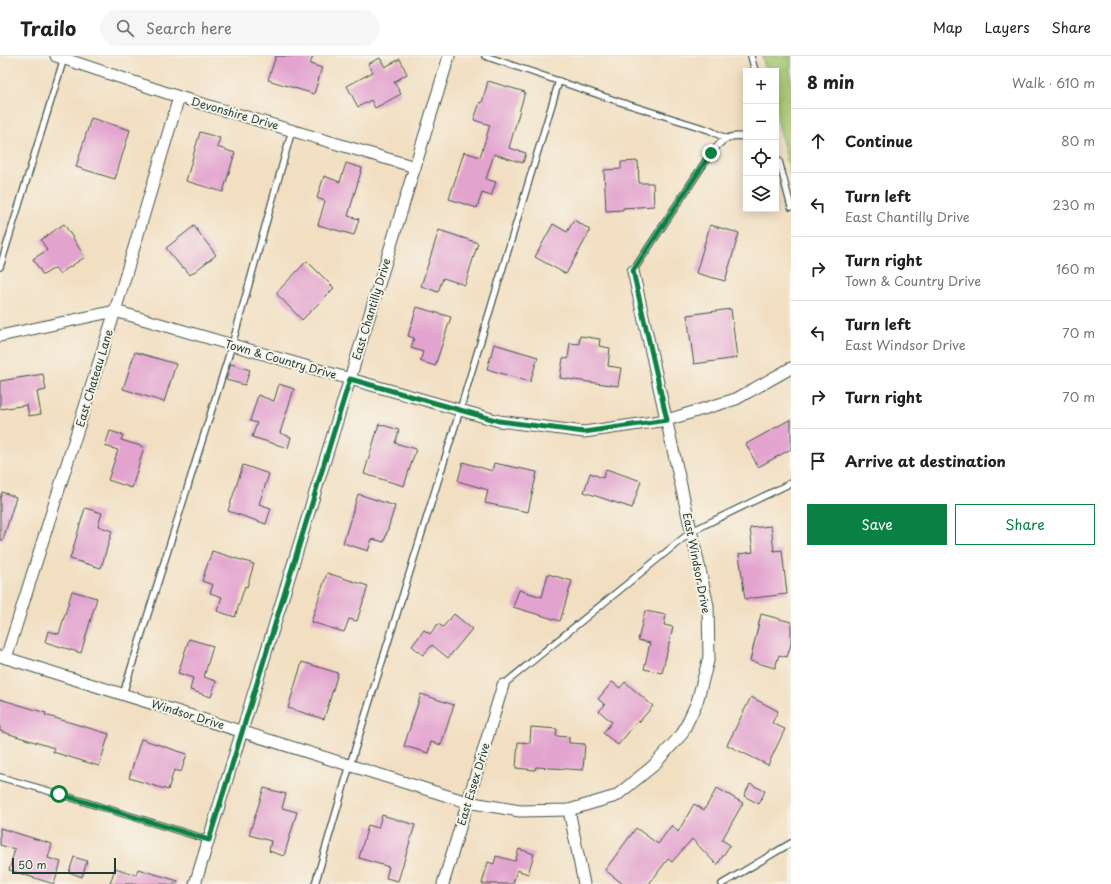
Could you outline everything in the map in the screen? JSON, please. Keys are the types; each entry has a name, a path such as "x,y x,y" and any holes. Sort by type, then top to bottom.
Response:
{"street":[{"name":"East Chantilly Drive","path":"195,884 449,56"},
{"name":"Devonshire Drive","path":"60,57 179,97 415,167"},
{"name":"East Chateau Lane","path":"3,657 115,311 179,97"},
{"name":"East Windsor Drive","path":"467,802 520,811 570,810 616,796 653,766 682,734 697,702 709,658 708,606 633,271"},
{"name":"Town & Country Drive","path":"0,336 115,311 499,421 584,432 667,420 736,398 791,368"},
{"name":"Windsor Drive","path":"3,657 467,802"},
{"name":"East Essex Drive","path":"443,884 503,685"},
{"path":"570,810 584,884"}],"lane":[{"path":"485,56 617,101 709,130 725,138 743,137"},
{"path":"751,56 754,68"},
{"path":"0,267 60,57"},
{"path":"315,884 559,81"},
{"path":"123,694 232,345 292,130"},
{"path":"633,271 711,153 725,138"},
{"path":"779,161 791,207"},
{"path":"503,685 692,531 791,483"},
{"path":"0,776 209,840"},
{"path":"722,884 791,843"}],"green space":[{"path":"762,56 791,56 791,178 779,127 779,68 765,68"}],"building":[{"path":"276,56 313,56 310,64 322,68 314,94 268,80"},
{"path":"380,58 385,67 400,59 407,74 394,82 401,94 375,108 371,100 358,107 347,86 373,72 368,64"},
{"path":"488,81 525,92 509,148 526,153 523,163 494,154 486,179 496,182 491,196 482,193 477,208 449,199 464,152 480,157 490,125 474,120 480,102 482,103"},
{"path":"91,118 130,130 115,179 76,167"},
{"path":"200,132 220,138 217,147 235,153 223,192 186,181"},
{"path":"638,161 639,183 653,183 654,206 623,208 623,210 606,211 604,170 621,169 621,162"},
{"path":"346,163 362,168 348,216 359,219 354,235 318,225 325,201 317,198 324,176 340,182"},
{"path":"574,220 589,229 589,233 566,274 535,257 553,224 567,232"},
{"path":"64,224 85,257 59,274 55,268 43,275 33,259 47,250 41,240"},
{"path":"710,225 739,233 725,281 696,273"},
{"path":"194,226 216,255 190,275 184,267 182,268 166,248"},
{"path":"439,230 478,243 465,285 443,278 438,292 421,286"},
{"path":"307,261 334,288 302,320 276,293"},
{"path":"417,307 451,317 435,366 420,361 423,352 411,348 414,338 408,336"},
{"path":"731,309 737,358 694,364 687,315"},
{"path":"580,336 600,339 599,346 610,348 608,366 621,368 618,386 560,378 563,358 568,359 570,343 579,344"},
{"path":"494,344 538,357 530,382 487,369"},
{"path":"135,352 176,364 164,402 123,389"},
{"path":"231,364 250,370 245,385 226,380"},
{"path":"43,374 46,390 37,392 41,414 29,416 27,405 0,409 0,381"},
{"path":"279,384 294,389 280,433 291,437 288,448 252,437 257,423 250,421 258,395 274,401"},
{"path":"791,419 791,449 758,467 746,444"},
{"path":"379,424 399,430 395,443 416,449 404,486 364,474"},
{"path":"110,431 123,435 121,440 144,447 132,488 108,480 118,450 105,446"},
{"path":"463,462 492,471 494,463 537,472 528,512 485,503 488,490 458,481"},
{"path":"243,465 269,474 259,504 271,508 266,524 228,511"},
{"path":"606,469 641,481 632,508 584,492 590,473 603,478"},
{"path":"2,492 16,497 3,540 0,540 0,498"},
{"path":"358,494 395,506 384,542 372,539 368,551 343,543"},
{"path":"85,508 102,513 98,526 112,531 101,568 70,559"},
{"path":"771,526 774,551 782,550 787,594 745,599 739,554 753,552 750,528"},
{"path":"212,551 254,564 235,617 217,611 222,597 210,593 213,585 202,581"},
{"path":"327,573 368,586 357,621 349,619 344,632 311,622"},
{"path":"548,574 572,581 560,621 513,607 519,590 542,597"},
{"path":"72,591 97,598 81,653 45,642 48,631 59,634"},
{"path":"645,611 666,615 664,625 673,627 662,673 644,669 650,643 638,640"},
{"path":"454,614 472,629 448,658 432,645 423,655 412,646 424,630 430,634 438,624 443,627"},
{"path":"761,614 791,622 791,644 787,657 779,655 775,668 750,661"},
{"path":"189,639 213,646 204,677 216,681 211,697 190,690 193,678 178,673"},
{"path":"302,662 338,673 324,719 288,708"},
{"path":"612,682 620,688 625,682 653,706 618,745 603,733 612,722 599,711 605,705 598,699"},
{"path":"421,694 454,705 441,745 431,742 428,753 404,746"},
{"path":"751,697 778,711 772,723 785,729 768,765 727,745"},
{"path":"0,699 46,713 45,715 109,734 99,766 53,752 54,748 0,731"},
{"path":"531,727 557,729 556,736 569,737 569,743 585,744 583,770 536,767 535,770 516,768 518,742 530,743"},
{"path":"141,739 187,754 181,772 174,770 168,790 129,778"},
{"path":"750,784 765,791 759,804 744,796"},
{"path":"264,788 286,794 282,808 297,812 284,856 269,851 271,841 249,835"},
{"path":"717,788 743,803 722,840 730,845 717,865 692,839 672,862 668,859 649,884 623,884 605,870 636,828 658,844 672,825 678,832 694,804 704,810"},
{"path":"382,815 415,825 398,881 386,878 389,867 359,858 368,825 378,828"},
{"path":"0,828 52,844 48,858 61,862 54,884 9,870 15,849 0,845"},
{"path":"519,849 534,854 528,874 517,870 513,884 482,884 488,862 494,864 496,856 515,861"},
{"path":"74,857 87,861 82,877 69,872"},
{"path":"115,868 136,875 138,869 178,881 177,884 110,884"}],"route":[{"path":"59,794 209,840 350,379 499,421 584,432 667,420 633,271 711,153"}]}
